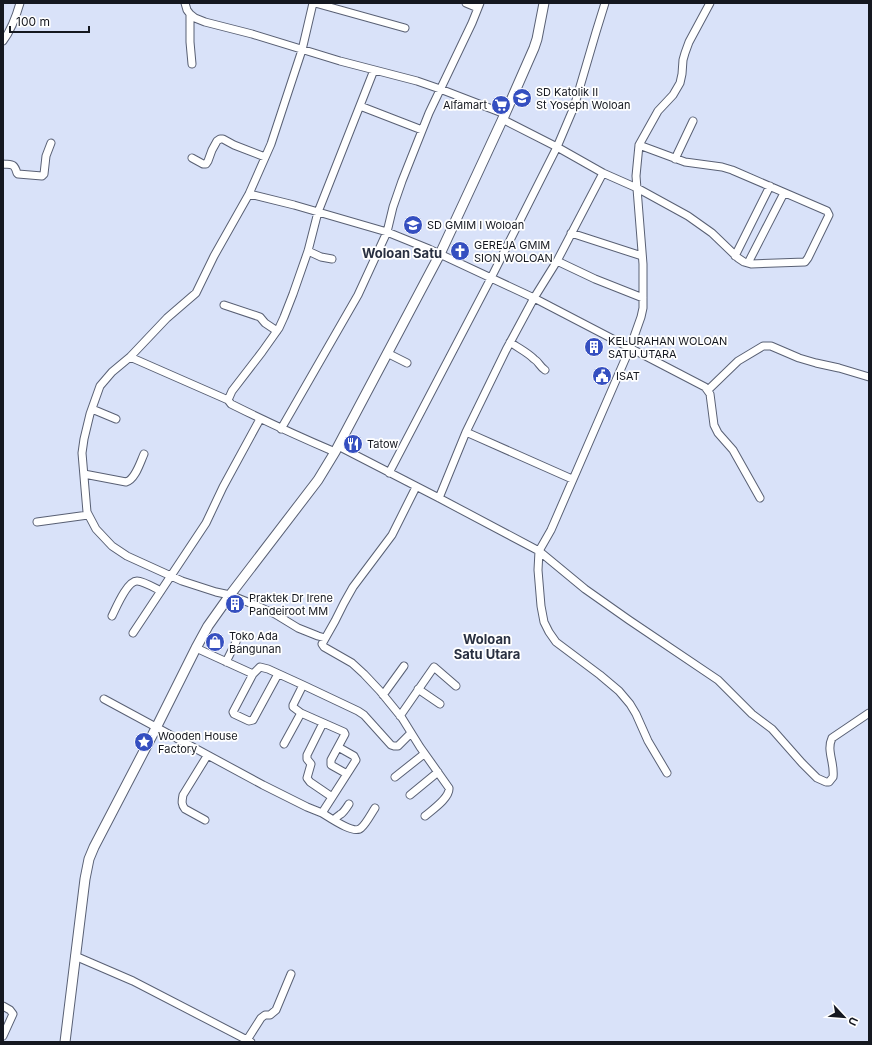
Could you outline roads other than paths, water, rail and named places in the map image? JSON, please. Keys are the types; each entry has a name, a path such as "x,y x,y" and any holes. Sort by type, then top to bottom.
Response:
{"main road":[{"path":"65,1042 85,879 89,859 94,847 208,626 318,480 440,254 504,117 534,48 544,3"}],"street":[{"path":"3,41 9,34 20,3"},
{"path":"185,3 190,14 205,22 252,34 340,61 417,81 440,89 504,117 603,173 637,188 688,216 712,233 735,256 748,263 804,262 811,253 829,213 827,211 732,170 722,167 685,162 639,145"},
{"path":"324,638 307,632 275,614 230,595 205,589 182,581 119,552 104,539 88,515 86,506 82,447 92,409 104,380 130,357 164,321 196,293 214,256 249,194 271,144 302,50 314,3 405,28"},
{"path":"281,429 358,295 387,232 393,207 422,130 479,5 466,3"},
{"path":"389,473 492,278 557,147 574,107 605,3"},
{"path":"666,773 648,741 636,714 619,691 556,642 549,632 544,622 541,606 538,570 539,551 551,530 630,348 641,317 643,308 643,264 637,188 639,145 658,111 673,95 680,83 683,60 689,42 710,3"},
{"path":"190,14 192,64"},
{"path":"228,400 232,392 277,332 288,307 308,251 318,212 374,70"},
{"path":"360,106 422,130"},
{"path":"676,159 693,121"},
{"path":"192,158 202,164 206,164 217,141 220,139 265,157"},
{"path":"3,164 14,166 18,174 42,176 44,174 46,156 51,143"},
{"path":"439,498 466,432 510,342 571,234 603,173"},
{"path":"735,256 770,186"},
{"path":"748,263 784,193"},
{"path":"249,194 387,232 440,254 534,298 705,387 710,394 714,425 718,433 733,450 760,498"},
{"path":"571,234 642,256"},
{"path":"308,251 321,257 332,259"},
{"path":"556,260 595,279 643,298"},
{"path":"224,305 260,317 277,332"},
{"path":"510,342 531,356 545,370"},
{"path":"708,390 738,361 762,346 771,346 799,358 869,377"},
{"path":"387,353 407,363"},
{"path":"130,357 228,400 231,404 281,429 336,449 389,473 539,551 585,589 622,616 718,680 752,714 772,729 802,763 822,781 829,782 833,777 834,772 829,750 832,738 869,713"},
{"path":"92,409 116,419"},
{"path":"133,633 206,523 260,419"},
{"path":"466,432 572,479"},
{"path":"84,474 126,482 130,481 144,454"},
{"path":"416,487 392,535 353,587 322,644 324,647 352,663 383,695 400,716 424,754 449,788 447,796 426,816"},
{"path":"37,522 88,515"},
{"path":"112,616 128,586 132,582 138,581 161,591"},
{"path":"226,662 236,642"},
{"path":"196,648 253,674"},
{"path":"383,695 404,666"},
{"path":"278,674 253,720 250,721 237,716 233,712 253,674 260,667 278,674 303,685 358,711 391,745 398,746 411,733"},
{"path":"400,716 434,667 456,686"},
{"path":"303,685 293,706 301,713 341,730 345,734 331,760 331,765 347,774"},
{"path":"418,689 440,704"},
{"path":"104,699 207,756 294,801 322,813 347,828 352,830 361,829 375,808"},
{"path":"284,744 301,713"},
{"path":"322,723 307,756 307,759 312,764 307,778 310,782 332,796"},
{"path":"322,813 356,759 354,756 338,747"},
{"path":"395,777 424,754"},
{"path":"205,820 185,809 182,806 182,801 183,795 207,756"},
{"path":"410,795 438,772"},
{"path":"334,820 349,804"},
{"path":"75,956 133,980 249,1041 261,1018 265,1015 270,1015 276,1010 290,974"},
{"path":"3,1006 10,1010 13,1014 3,1036"}],"place":[{"name":"SD Katolik II St Yoseph Woloan","path":"522,98"},
{"name":"Alfamart","path":"501,105"},
{"name":"SD GMIM I Woloan","path":"413,225"},
{"name":"GEREJA GMIM SION WOLOAN","path":"460,251"},
{"name":"KELURAHAN WOLOAN SATU UTARA","path":"594,347"},
{"name":"ISAT","path":"602,376"},
{"name":"Tatow","path":"353,444"},
{"name":"Praktek Dr Irene Pandeiroot MM","path":"235,604"},
{"name":"Toko Ada Bangunan","path":"215,642"},
{"name":"Wooden House Factory","path":"144,742"}],"district":[{"name":"Woloan Satu","path":"402,253"},
{"name":"Woloan Satu Utara","path":"487,646"}]}
